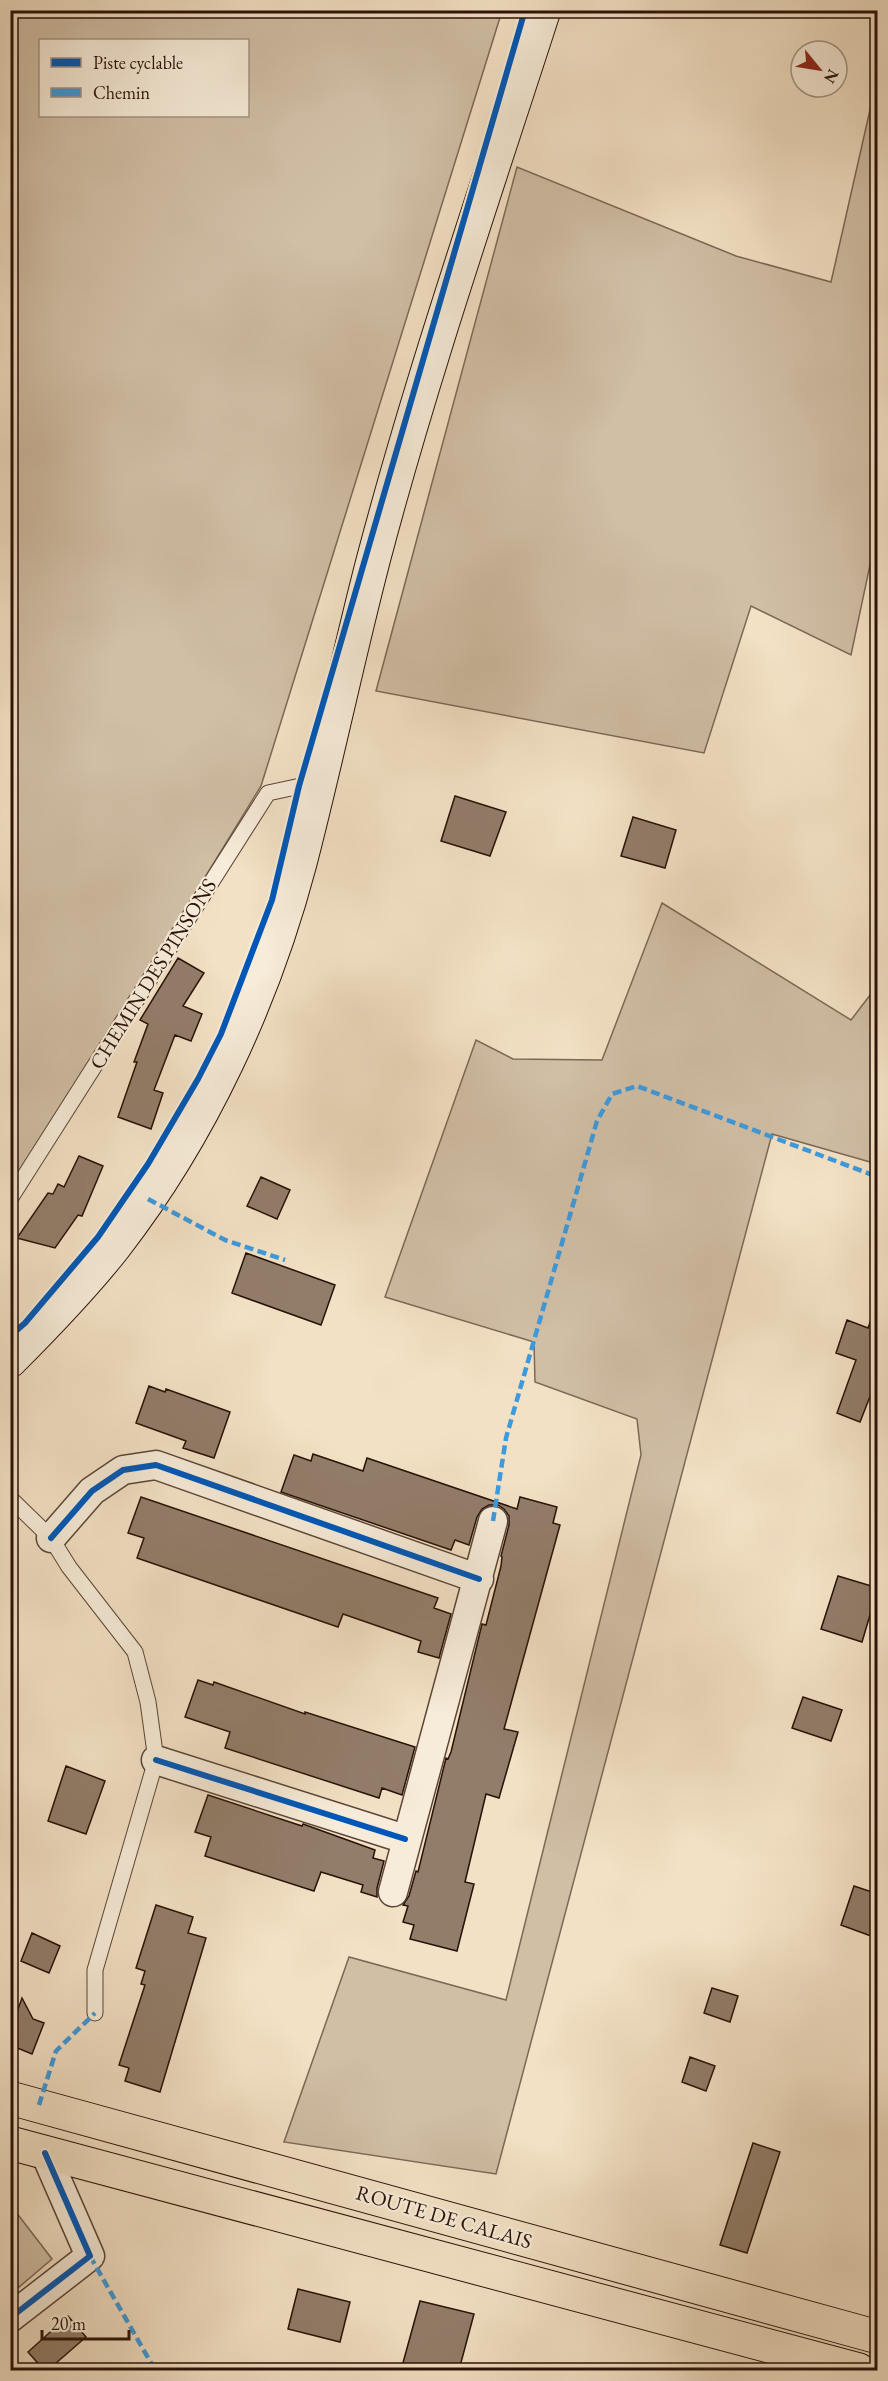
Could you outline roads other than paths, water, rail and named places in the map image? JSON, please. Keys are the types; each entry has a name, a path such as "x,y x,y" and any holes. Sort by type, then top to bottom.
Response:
{"main road":[{"path":"10,1361 79,1290 117,1244 177,1156 232,1050 281,926 300,864 372,563 400,465 544,10"},
{"name":"ROUTE DE CALAIS","path":"10,2098 878,2337"},
{"name":"ROUTE DE CALAIS","path":"10,2144 859,2370"}],"street":[{"path":"51,1538 92,1491 123,1470 156,1465 479,1580"},
{"path":"393,1892 405,1839 479,1580 493,1521"},
{"path":"156,1760 405,1839"},
{"path":"10,2318 90,2256 45,2153"}],"lane":[{"name":"CHEMIN DES PINSONS","path":"10,1199 268,793 319,782"},
{"path":"10,1498 51,1538 69,1567 135,1652 148,1702 156,1760 95,1970 95,2013"}]}
